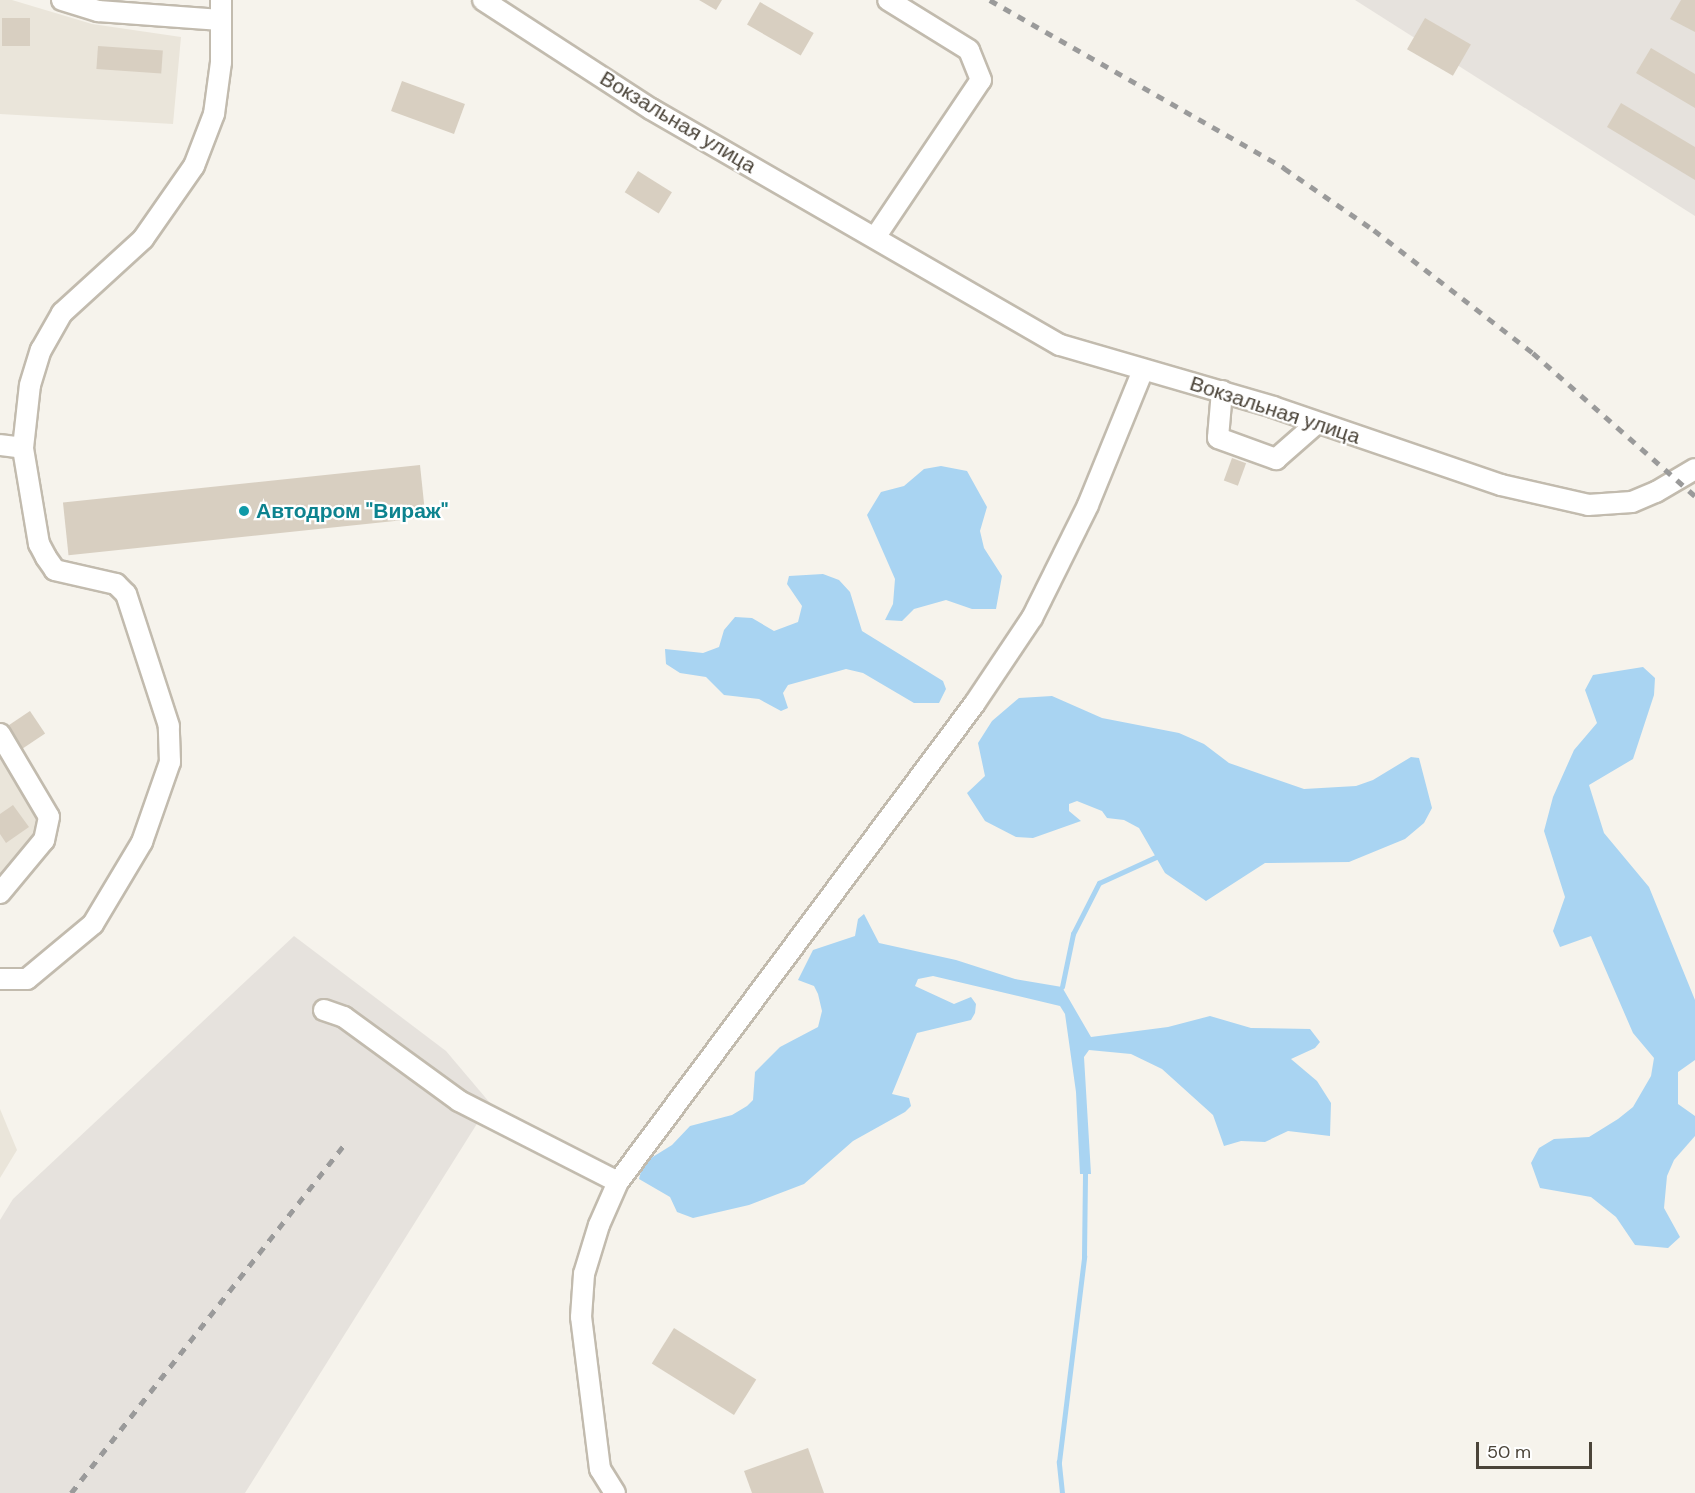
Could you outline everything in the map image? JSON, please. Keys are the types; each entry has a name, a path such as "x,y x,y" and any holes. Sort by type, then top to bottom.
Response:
{"street":[{"path":"62,0 98,11 220,20"},
{"path":"0,979 27,979 93,924 142,842 171,762 169,726 126,594 116,584 55,570 39,544 23,448 30,385 41,350 62,313 143,239 194,166 214,114 221,62 221,0"},
{"name":"Вокзальная улица","path":"483,0 651,109 876,237 1048,340 1143,370 1222,391 1501,485 1588,505 1632,502 1693,471"},
{"path":"876,237 981,80 969,50 888,0"},
{"path":"615,1493 600,1469 581,1317 584,1274 599,1225 618,1182 969,712 1032,618 1088,505 1143,370"},
{"path":"1222,391 1218,438 1276,459 1316,424"},
{"path":"0,445 23,448"},
{"path":"0,734 49,817 44,840 0,893"},
{"path":"324,1010 344,1017 459,1101 618,1182"}],"shaded area":[{"path":"0,0 12,0 92,24 181,37 173,124 0,114"},
{"path":"1355,0 1695,0 1695,216"},
{"path":"0,749 41,817 39,833 0,886"},
{"path":"294,936 446,1051 490,1103 245,1493 0,1493 0,1220 13,1199"},
{"path":"0,1109 17,1150 0,1178"}],"water":[{"path":"941,466 967,471 987,507 980,531 984,548 1002,576 996,609 972,609 946,600 914,609 902,621 885,620 893,604 895,579 867,515 881,492 904,486 924,469"},
{"path":"823,574 839,580 850,592 862,631 943,681 946,689 939,703 914,703 863,673 846,669 788,685 783,693 788,708 781,711 759,699 724,695 706,677 680,673 666,664 665,649 703,653 719,647 724,630 735,617 752,618 774,631 798,622 802,606 787,584 789,576"},
{"path":"1643,667 1655,678 1654,695 1633,759 1589,785 1604,833 1649,887 1695,1000 1695,1060 1678,1072 1678,1104 1695,1116 1695,1136 1674,1160 1667,1176 1664,1208 1680,1237 1668,1248 1635,1245 1616,1217 1591,1197 1540,1188 1531,1163 1539,1148 1554,1139 1589,1137 1618,1119 1633,1107 1651,1076 1654,1058 1633,1033 1591,936 1560,947 1553,931 1565,897 1544,831 1553,797 1574,750 1597,723 1585,690 1593,675"},
{"path":"1052,696 1102,718 1179,733 1204,744 1229,763 1304,789 1356,786 1373,780 1411,757 1419,758 1432,808 1424,823 1405,839 1349,862 1265,863 1206,901 1165,873 1139,828 1124,820 1107,818 1102,811 1077,801 1069,804 1069,811 1081,821 1033,838 1016,837 985,821 967,793 985,776 978,743 992,721 1019,698"},
{"path":"864,914 879,943 956,960 1015,979 1062,987 1091,1037 1168,1027 1210,1016 1251,1028 1310,1029 1320,1042 1315,1048 1291,1059 1317,1081 1331,1103 1330,1136 1288,1131 1265,1142 1241,1141 1224,1146 1213,1115 1162,1069 1131,1054 1089,1050 1084,1057 1091,1174 1080,1174 1076,1092 1065,1014 1060,1006 933,976 918,979 915,986 954,1004 971,997 976,1004 975,1013 971,1020 917,1033 892,1094 909,1098 911,1106 905,1112 853,1141 804,1184 749,1205 693,1218 677,1212 670,1197 639,1179 643,1163 672,1145 690,1126 732,1115 747,1106 753,1100 755,1072 780,1047 818,1027 822,1011 818,994 814,986 798,980 813,950 855,936 858,919"}],"building":[{"path":"699,0 722,0 716,10"},
{"path":"1681,0 1695,0 1695,32 1670,19"},
{"path":"760,2 814,33 801,56 747,25"},
{"path":"2,18 30,18 30,46 2,46"},
{"path":"1425,18 1471,44 1453,76 1407,49"},
{"path":"98,46 163,51 161,73 96,69"},
{"path":"1651,48 1695,74 1695,108 1636,73"},
{"path":"402,81 465,104 454,134 391,111"},
{"path":"1621,103 1695,147 1695,180 1607,127"},
{"path":"638,171 672,192 659,213 625,192"},
{"path":"1232,458 1246,463 1238,486 1224,481"},
{"name":"Автодром \"Вираж\"","path":"420,465 426,518 69,555 63,503"},
{"path":"30,711 45,733 23,748 8,726"},
{"path":"13,805 29,827 6,843 0,834 0,814"},
{"path":"674,1328 756,1379 734,1415 652,1364"},
{"path":"808,1448 824,1493 752,1493 744,1471"}],"waterway":[{"path":"1062,987 1073,934 1099,883 1156,857"},
{"path":"1062,1493 1059,1462 1084,1257 1085,1174"}],"railway":[{"path":"990,0 1284,168 1374,230 1533,353 1695,496"},
{"path":"71,1493 346,1142"}],"place":[{"name":"Автодром \"Вираж\"","path":"244,511"}]}
